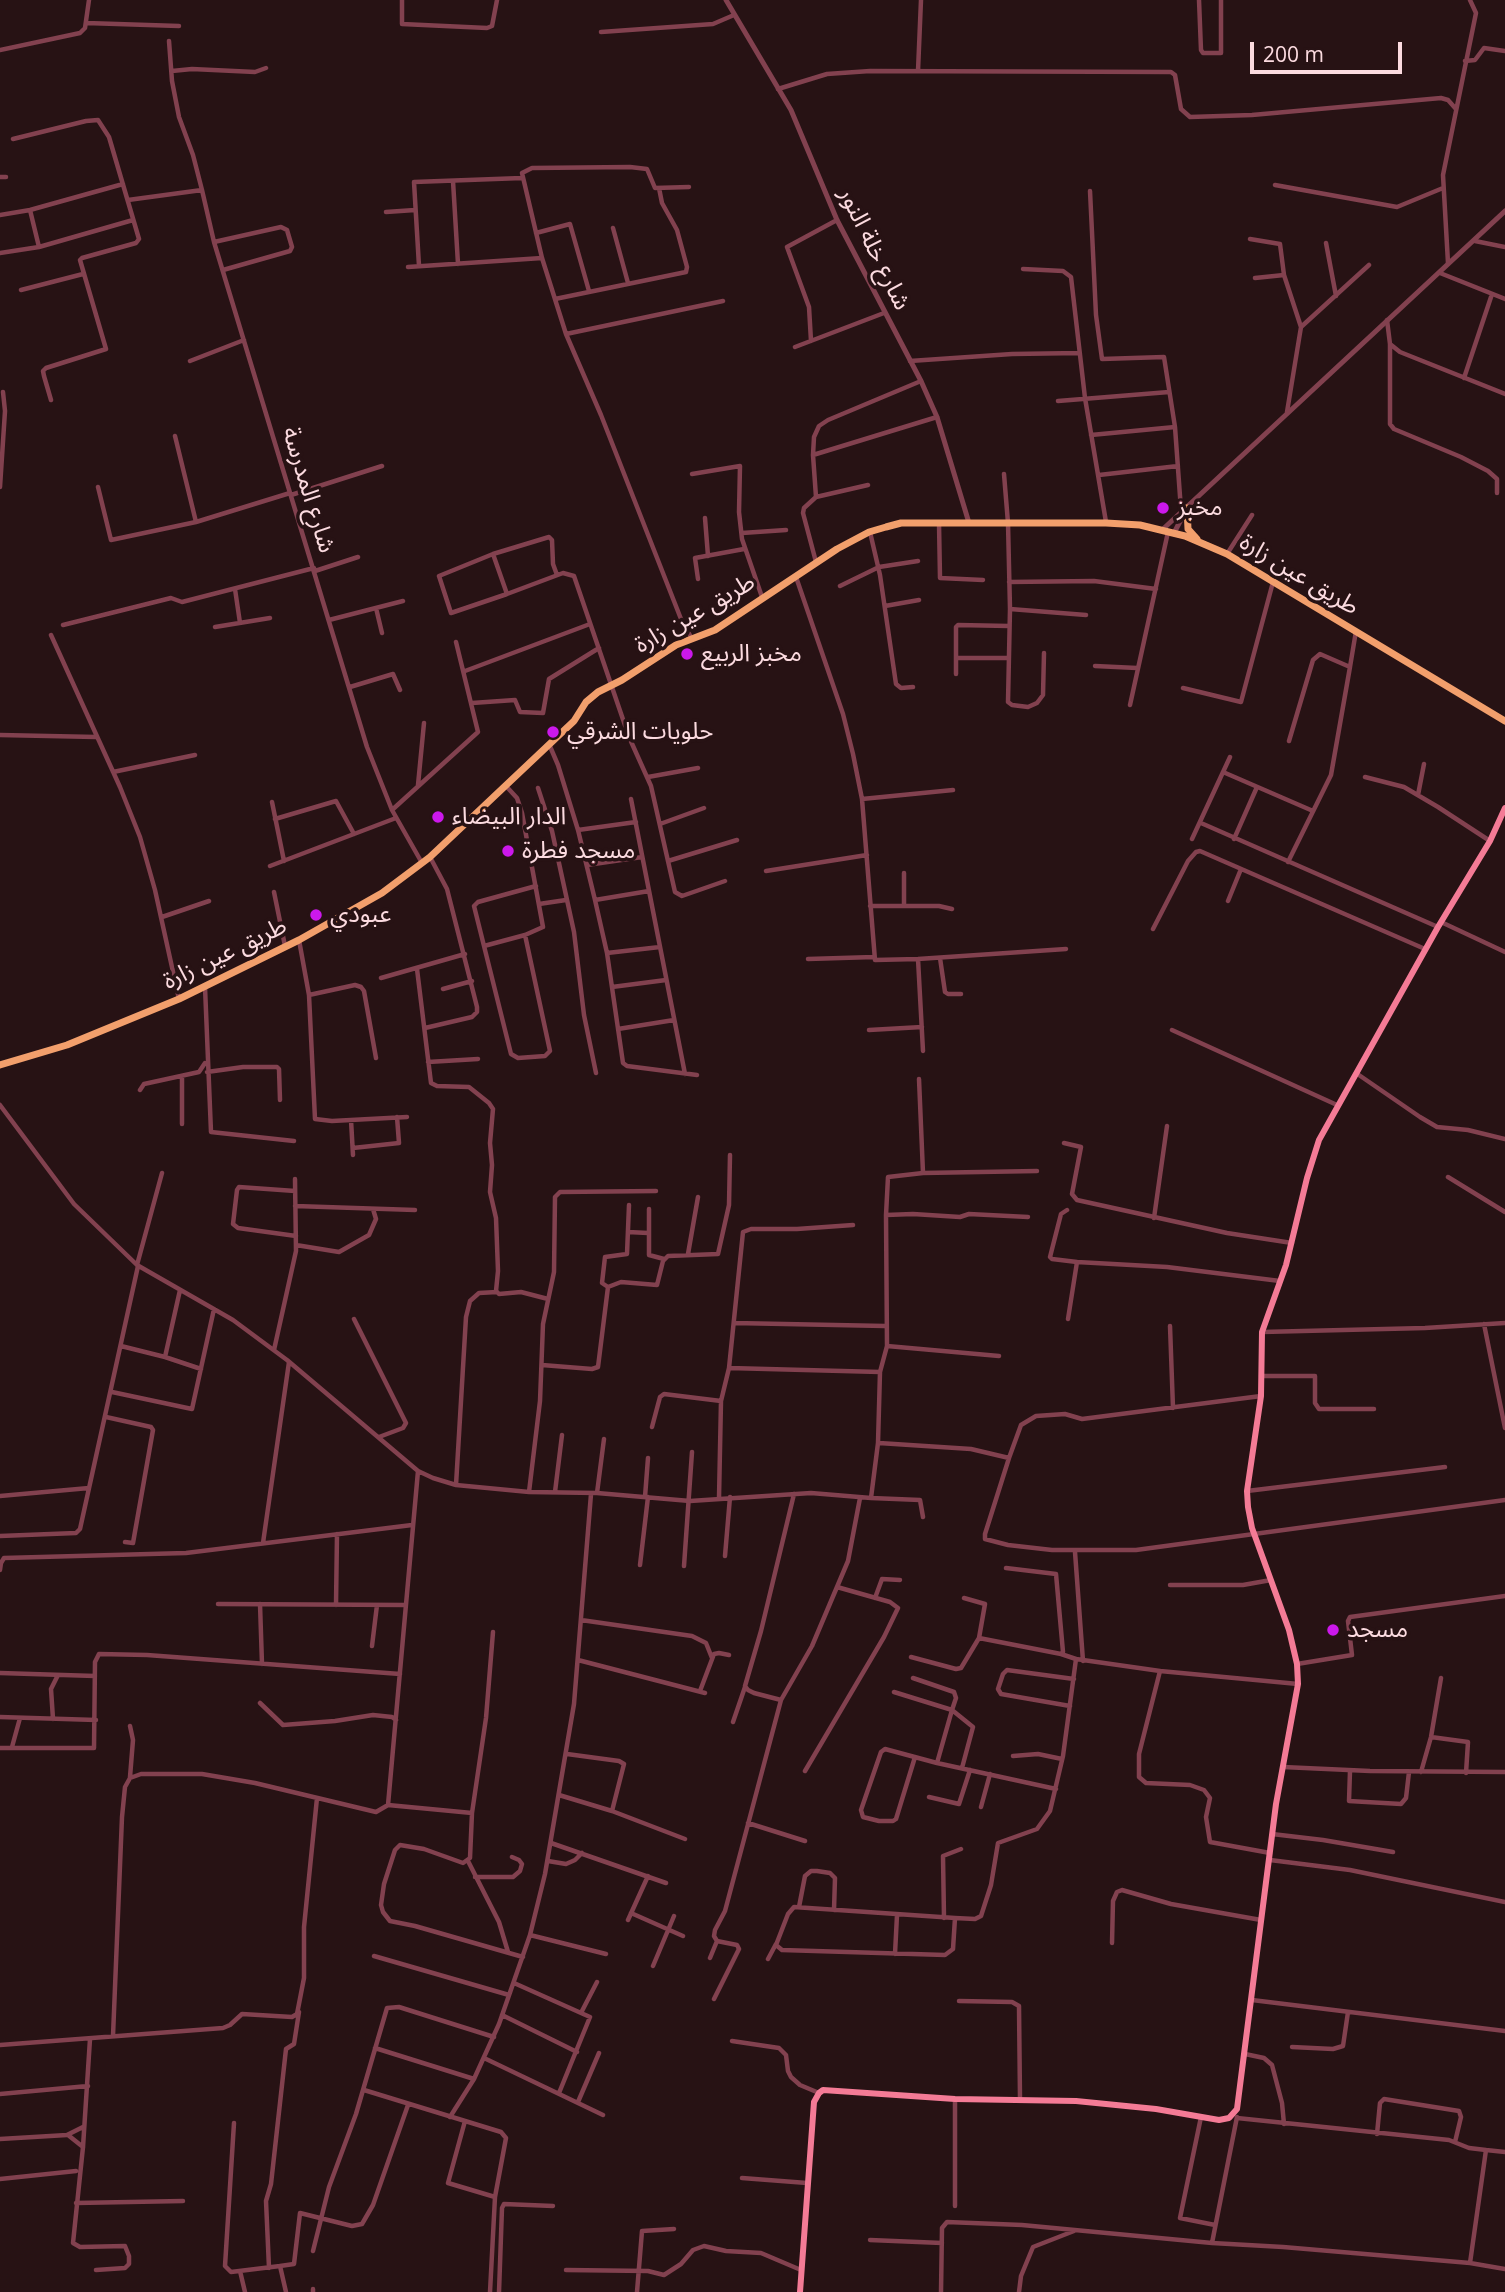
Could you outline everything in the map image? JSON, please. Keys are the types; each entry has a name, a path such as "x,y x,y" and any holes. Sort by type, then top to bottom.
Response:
{"main road":[{"path":"1185,508 1188,529 1203,543"},
{"name":"طريق عين زارة","path":"0,1065 66,1045 205,987 299,940 383,893 422,864 574,721 586,702 677,645 715,630 762,597 869,531 901,523 1140,525 1203,543 1273,581 1505,721"},
{"path":"800,2292 814,2102 819,2093 827,2090 955,2099 1020,2099 1156,2109 1201,2118 1224,2119 1229,2118 1237,2109 1272,1835 1298,1684 1297,1664 1289,1629 1254,1535 1248,1507 1261,1396 1262,1332 1293,1243 1312,1161 1337,1105 1490,841 1505,808"}],"street":[{"path":"0,50 80,33 85,28 89,0"},
{"path":"402,0 402,24 487,28 492,26 497,0"},
{"name":"شارع خلة النور","path":"726,0 804,137 837,220 921,381 936,417 969,523"},
{"path":"918,71 921,0"},
{"path":"1199,0 1201,50 1203,53 1221,53 1222,0"},
{"path":"1448,264 1443,188 1445,159 1476,13 1470,0"},
{"path":"601,32 713,24 734,15"},
{"path":"86,23 179,26"},
{"name":"شارع المدرسة","path":"169,41 179,117 193,155 214,243 367,747 392,810 422,864"},
{"path":"1465,61 1475,60 1484,48 1505,51"},
{"path":"172,71 255,72 267,68"},
{"path":"778,89 827,74 918,71 1171,72 1175,75 1181,109 1190,117 1252,115 1441,98 1448,100 1455,109"},
{"path":"13,139 98,120 109,137 138,242 82,258 80,264 106,349 46,368 43,371 51,400"},
{"path":"688,187 659,188 652,185 646,169 630,167 532,168 523,171 522,178 542,258 566,334 601,415 681,619 692,639"},
{"path":"419,266 413,184 415,181 522,178"},
{"path":"453,180 458,264"},
{"path":"0,215 30,210 123,184"},
{"path":"1276,185 1397,207 1443,188"},
{"path":"555,299 688,270 677,230 662,203 659,188"},
{"path":"128,200 202,190"},
{"path":"1090,191 1093,269 1102,359 1163,356 1185,508 1168,532"},
{"path":"30,210 39,247"},
{"path":"387,212 415,210"},
{"path":"1130,705 1168,532 1185,508 1505,211"},
{"path":"0,253 39,247 133,220"},
{"path":"811,341 809,307 787,247 837,220"},
{"path":"536,233 570,224 589,291"},
{"path":"214,243 281,227 287,230 292,247 290,251 223,270"},
{"path":"613,228 628,283"},
{"path":"1250,239 1280,244 1284,275 1301,327 1287,412"},
{"path":"1475,241 1505,247"},
{"path":"1326,243 1336,296"},
{"path":"408,267 542,258"},
{"path":"1301,327 1369,265"},
{"path":"1023,269 1063,271 1071,277 1085,398 1106,523"},
{"path":"1440,273 1505,299"},
{"path":"21,290 83,274"},
{"path":"1255,278 1284,275"},
{"path":"1464,378 1492,294"},
{"path":"566,334 723,301"},
{"path":"794,347 884,313"},
{"path":"1387,320 1390,344 1390,424 1394,429 1488,471 1497,479 1497,493"},
{"path":"190,361 244,340"},
{"path":"1390,344 1399,352 1505,394"},
{"path":"910,360 1012,354 1080,354"},
{"path":"816,497 813,455 814,437 819,426 921,381"},
{"path":"0,487 3,392"},
{"path":"1058,401 1169,392"},
{"path":"813,455 936,417"},
{"path":"1091,435 1175,427"},
{"path":"175,436 196,522"},
{"path":"98,487 111,540 196,522 382,466"},
{"path":"692,474 740,466 739,512 744,549 762,597"},
{"path":"1099,475 1178,466"},
{"path":"1004,474 1010,609 1008,702 1028,707 1037,703 1043,695 1044,653"},
{"path":"817,563 803,513 804,508 816,497 868,485"},
{"path":"1227,554 1252,515"},
{"path":"705,518 708,556"},
{"path":"939,523 940,578 983,580"},
{"path":"742,533 786,530"},
{"path":"869,531 885,606 896,684 901,688 914,687"},
{"path":"557,575 553,564 552,540 548,537 493,554 440,575 453,613 557,575 569,573 574,576 632,746 648,777 675,892 679,896 725,881"},
{"path":"698,579 695,558 744,549"},
{"path":"493,554 507,594"},
{"path":"63,625 171,598 182,602 358,557"},
{"path":"841,586 878,567 918,561"},
{"path":"796,576 844,714 862,799 875,960 1066,949"},
{"path":"1009,582 1094,581 1156,589"},
{"path":"1183,688 1241,702 1273,581"},
{"path":"235,589 240,623"},
{"path":"885,606 919,600"},
{"path":"329,620 403,601"},
{"path":"376,608 382,633"},
{"path":"1010,609 1086,615"},
{"path":"215,627 270,618"},
{"path":"465,671 590,624"},
{"path":"956,674 958,625 1009,626"},
{"path":"1288,862 1331,775 1356,631"},
{"path":"51,635 113,772 139,837 162,917 178,999"},
{"path":"392,810 478,732 456,642"},
{"path":"472,703 515,700 520,712 543,713 549,680 599,648"},
{"path":"1289,741 1316,655 1320,654 1350,667"},
{"path":"956,658 1008,658"},
{"path":"1095,666 1137,668"},
{"path":"350,687 393,674 400,691"},
{"path":"418,786 424,723"},
{"path":"0,736 96,737"},
{"path":"548,744 558,765 587,865 607,953 624,1065 697,1075"},
{"path":"113,772 195,755"},
{"path":"1192,839 1230,757"},
{"path":"1418,795 1424,764"},
{"path":"648,777 698,768"},
{"path":"1223,772 1313,811"},
{"path":"1365,776 1396,784 1418,795 1490,841"},
{"path":"484,946 525,935 542,927 520,804 505,784"},
{"path":"1234,839 1257,787"},
{"path":"538,788 552,831 575,932 584,1015 596,1073"},
{"path":"862,799 953,790"},
{"path":"631,799 685,1074"},
{"path":"275,819 336,801 354,834"},
{"path":"272,802 284,861"},
{"path":"660,824 704,808"},
{"path":"270,866 396,818"},
{"path":"578,830 636,822"},
{"path":"1201,824 1505,952"},
{"path":"668,861 737,840"},
{"path":"1153,929 1188,861 1196,852 1204,852 1425,949"},
{"path":"766,871 867,855"},
{"path":"425,1028 475,1016 477,1007 447,889 429,857"},
{"path":"587,865 642,858"},
{"path":"1227,901 1241,869"},
{"path":"904,873 904,906"},
{"path":"525,935 550,1051 545,1056 518,1058 511,1054 474,906 475,903 536,886"},
{"path":"595,900 649,891"},
{"path":"274,892 285,947"},
{"path":"540,904 566,900"},
{"path":"162,917 209,901"},
{"path":"870,906 944,906 952,909"},
{"path":"299,940 309,995 315,1119 351,1120 407,1116"},
{"path":"607,953 660,947"},
{"path":"381,978 465,954"},
{"path":"808,959 874,957"},
{"path":"940,958 945,992 961,994"},
{"path":"918,959 923,1051"},
{"path":"416,968 431,1084 470,1087 493,1109 489,1143 492,1165 490,1192 496,1218 497,1292"},
{"path":"612,987 666,980"},
{"path":"443,989 472,981"},
{"path":"309,995 355,985 365,990 376,1058"},
{"path":"205,987 206,1056 212,1133 294,1141"},
{"path":"618,1029 674,1020"},
{"path":"869,1030 922,1027"},
{"path":"1172,1030 1337,1105"},
{"path":"140,1090 144,1084 202,1071 206,1056"},
{"path":"428,1062 478,1059"},
{"path":"207,1072 274,1066 279,1069 280,1100"},
{"path":"1355,1073 1437,1127 1468,1130 1505,1139"},
{"path":"182,1077 182,1124"},
{"path":"919,1079 923,1173"},
{"path":"0,1105 74,1204 138,1266 214,1309 274,1350 418,1471 433,1478 456,1485 529,1492 594,1493 690,1502 730,1497 825,1493 860,1498 920,1500 923,1517"},
{"path":"352,1148 399,1143 397,1117"},
{"path":"351,1120 353,1155"},
{"path":"1154,1218 1167,1126"},
{"path":"1064,1143 1081,1147 1074,1197 1082,1202 1293,1243"},
{"path":"608,1287 621,1282 657,1285 664,1259 668,1256 712,1255 720,1251 729,1205 730,1154"},
{"path":"871,1498 878,1443 880,1372 887,1346 885,1326 888,1177 923,1173 1037,1171"},
{"path":"0,1536 76,1533 80,1530 138,1266 162,1173"},
{"path":"1448,1177 1505,1212"},
{"path":"274,1350 296,1245 295,1179"},
{"path":"295,1191 239,1186 233,1224 238,1228 296,1236"},
{"path":"529,1492 542,1365 542,1324 554,1272 554,1202 557,1194 656,1191"},
{"path":"688,1254 698,1197"},
{"path":"608,1287 602,1283 605,1257 626,1256 629,1205"},
{"path":"295,1206 415,1210"},
{"path":"296,1245 338,1252 369,1235 376,1219 373,1209"},
{"path":"649,1209 649,1255 664,1259"},
{"path":"1067,1210 1061,1214 1050,1257 1281,1282"},
{"path":"886,1215 960,1217 969,1214 1028,1217"},
{"path":"719,1498 721,1401 729,1368 743,1232 751,1228 797,1229 852,1225"},
{"path":"628,1231 649,1233"},
{"path":"1068,1319 1077,1262"},
{"path":"542,1365 598,1367 608,1287"},
{"path":"165,1357 180,1289"},
{"path":"456,1485 466,1317 470,1301 479,1293 497,1292 521,1292 548,1299"},
{"path":"112,1392 190,1409 195,1403 214,1309"},
{"path":"354,1319 406,1423 403,1428 378,1438"},
{"path":"734,1323 885,1326"},
{"path":"1262,1332 1505,1323"},
{"path":"1484,1324 1505,1427"},
{"path":"1170,1326 1173,1408"},
{"path":"121,1346 201,1369"},
{"path":"887,1346 999,1356"},
{"path":"263,1543 289,1362"},
{"path":"729,1368 880,1372"},
{"path":"1261,1376 1315,1376 1315,1404 1319,1409 1374,1409"},
{"path":"652,1427 660,1397 664,1394 721,1401"},
{"path":"1261,1396 1082,1419 1065,1414 1036,1416 1021,1425 985,1539 1008,1545 1076,1552 1136,1550 1505,1500"},
{"path":"106,1417 151,1427 153,1430 133,1543 125,1542"},
{"path":"555,1492 562,1436"},
{"path":"450,2117 474,2080 494,2037 530,1934 548,1861 567,1754 594,1493 604,1439"},
{"path":"878,1443 971,1449 1009,1458"},
{"path":"684,1566 692,1451"},
{"path":"640,1565 648,1458"},
{"path":"1248,1492 1445,1467"},
{"path":"388,1805 418,1471"},
{"path":"0,1496 89,1488"},
{"path":"733,1722 761,1631 794,1494"},
{"path":"725,1556 730,1497"},
{"path":"710,1958 717,1941 715,1930 725,1911 781,1700 811,1646 848,1561 860,1498"},
{"path":"0,1570 4,1558 186,1553 412,1525"},
{"path":"336,1605 337,1534"},
{"path":"1076,1552 1083,1661"},
{"path":"1006,1568 1056,1574 1063,1652 1061,1654"},
{"path":"875,1598 882,1579 900,1580"},
{"path":"1170,1585 1243,1585 1272,1580"},
{"path":"805,1771 896,1612 896,1605 837,1587"},
{"path":"1297,1664 1352,1655 1348,1621 1350,1617 1505,1596"},
{"path":"911,1657 961,1668 979,1638 985,1604 964,1598"},
{"path":"218,1604 406,1605"},
{"path":"260,1604 262,1664"},
{"path":"372,1646 377,1605"},
{"path":"582,1620 692,1636 706,1643 712,1658"},
{"path":"494,1632 486,1718 472,1813 472,1852 468,1861 499,1922 509,1952"},
{"path":"979,1638 1083,1661 1298,1684"},
{"path":"578,1660 702,1692 712,1658 716,1653 729,1655"},
{"path":"0,1748 93,1749 96,1720 95,1662 99,1654 147,1654 400,1674"},
{"path":"768,1959 791,1908 955,1919 975,1919 981,1916 998,1843 1037,1829 1050,1811 1062,1759 1076,1659"},
{"path":"1070,1706 1001,1694 998,1689 1007,1670 1074,1679"},
{"path":"1160,1671 1139,1754 1139,1777 1146,1783 1190,1785 1204,1790 1210,1798 1206,1817 1209,1841 1270,1856 1505,1902"},
{"path":"0,1673 95,1676"},
{"path":"53,1719 51,1689 58,1675"},
{"path":"913,1678 954,1692 956,1696 937,1763"},
{"path":"1422,1772 1441,1678"},
{"path":"746,1686 754,1693 781,1700"},
{"path":"894,1692 952,1710 970,1723 974,1731 962,1768"},
{"path":"260,1703 284,1725 373,1715 396,1720"},
{"path":"0,1717 96,1720"},
{"path":"12,1748 20,1718"},
{"path":"113,2036 121,1817 123,1797 130,1778 133,1740 130,1726"},
{"path":"1431,1737 1469,1743 1466,1773"},
{"path":"915,1757 896,1819 879,1821 863,1816 862,1810 883,1750 887,1748 937,1763 1056,1789"},
{"path":"567,1754 624,1764 612,1811"},
{"path":"1013,1756 1038,1754 1062,1759"},
{"path":"1283,1767 1350,1771 1505,1772"},
{"path":"929,1797 958,1804 970,1770"},
{"path":"1350,1771 1349,1801 1401,1804 1406,1798 1409,1772"},
{"path":"130,1778 141,1774 202,1774 255,1783 376,1812 388,1805 472,1813"},
{"path":"981,1807 990,1774"},
{"path":"559,1795 612,1811 685,1839"},
{"path":"269,2268 266,2201 271,2184 286,2049 294,2044 304,1978 304,1927 317,1798"},
{"path":"748,1823 805,1841"},
{"path":"1272,1835 1323,1840 1393,1852"},
{"path":"551,1843 666,1882"},
{"path":"468,1861 458,1862 424,1849 400,1845 395,1850 384,1884 381,1897 383,1912 390,1921 523,1956"},
{"path":"944,1918 943,1856 961,1849"},
{"path":"548,1861 571,1863 582,1853"},
{"path":"475,1877 513,1877 520,1871 522,1864 512,1857"},
{"path":"799,1907 804,1880 811,1871 830,1873 835,1878 834,1910"},
{"path":"628,1920 648,1876"},
{"path":"1111,1943 1113,1901 1117,1892 1122,1890 1171,1904 1262,1920"},
{"path":"631,1913 683,1936"},
{"path":"895,1954 897,1915"},
{"path":"653,1966 674,1916"},
{"path":"776,1943 777,1948 782,1950 950,1954 953,1949 955,1919"},
{"path":"530,1934 606,1954"},
{"path":"714,1999 739,1949 737,1945 717,1941"},
{"path":"374,1956 509,1995"},
{"path":"582,2011 597,1982"},
{"path":"514,1983 582,2011 590,2017 559,2093"},
{"path":"1252,2000 1505,2031"},
{"path":"959,2001 1013,2002 1019,2006 1020,2099"},
{"path":"313,2251 329,2187 363,2090 387,2008 391,2006 494,2037"},
{"path":"0,2045 223,2028 242,2014 292,2017 299,2011"},
{"path":"1292,2047 1333,2049 1343,2046 1348,2012"},
{"path":"502,2015 577,2052"},
{"path":"90,2039 74,2245 80,2248 125,2246 129,2264 126,2267 96,2270"},
{"path":"732,2042 779,2048 786,2055 791,2077 800,2085 813,2088 819,2093"},
{"path":"375,2048 474,2080"},
{"path":"578,2102 599,2053"},
{"path":"1245,2054 1264,2058 1272,2065 1282,2103 1284,2124"},
{"path":"484,2058 603,2115"},
{"path":"0,2094 88,2086"},
{"path":"363,2090 501,2133 506,2138 495,2197 490,2292"},
{"path":"955,2099 955,2206"},
{"path":"1377,2134 1380,2103 1384,2099 1460,2110 1455,2143"},
{"path":"234,2123 225,2266 231,2272 294,2264 300,2213 352,2226 362,2224 367,2218 408,2105"},
{"path":"1212,2243 1237,2109"},
{"path":"1201,2118 1181,2218 1215,2225"},
{"path":"1237,2118 1439,2139 1469,2148 1505,2152"},
{"path":"465,2121 448,2183 495,2197"},
{"path":"0,2138 67,2134 83,2127"},
{"path":"67,2134 83,2147"},
{"path":"1470,2263 1486,2150"},
{"path":"0,2179 76,2171"},
{"path":"742,2178 807,2183"},
{"path":"76,2203 183,2201"},
{"path":"499,2292 504,2204 553,2206"},
{"path":"941,2292 943,2224 947,2222 1079,2230 1470,2263 1505,2269"},
{"path":"637,2292 642,2231 674,2229"},
{"path":"1019,2292 1021,2276 1032,2247 1079,2230"},
{"path":"870,2240 942,2244"},
{"path":"566,2270 648,2271 660,2275 668,2274 681,2264 692,2249 704,2246 726,2251 761,2253 801,2270"},
{"path":"280,2266 286,2292"},
{"path":"240,2271 245,2292"}],"place":[{"name":"مخبز","path":"1163,508"},
{"name":"مخبز الربيع","path":"687,654"},
{"name":"حلويات الشرقي","path":"553,732"},
{"name":"الدار البيضاء","path":"438,817"},
{"name":"مسجد فطرة","path":"508,851"},
{"name":"عبودي","path":"316,915"},
{"name":"مسجد","path":"1333,1630"}]}
